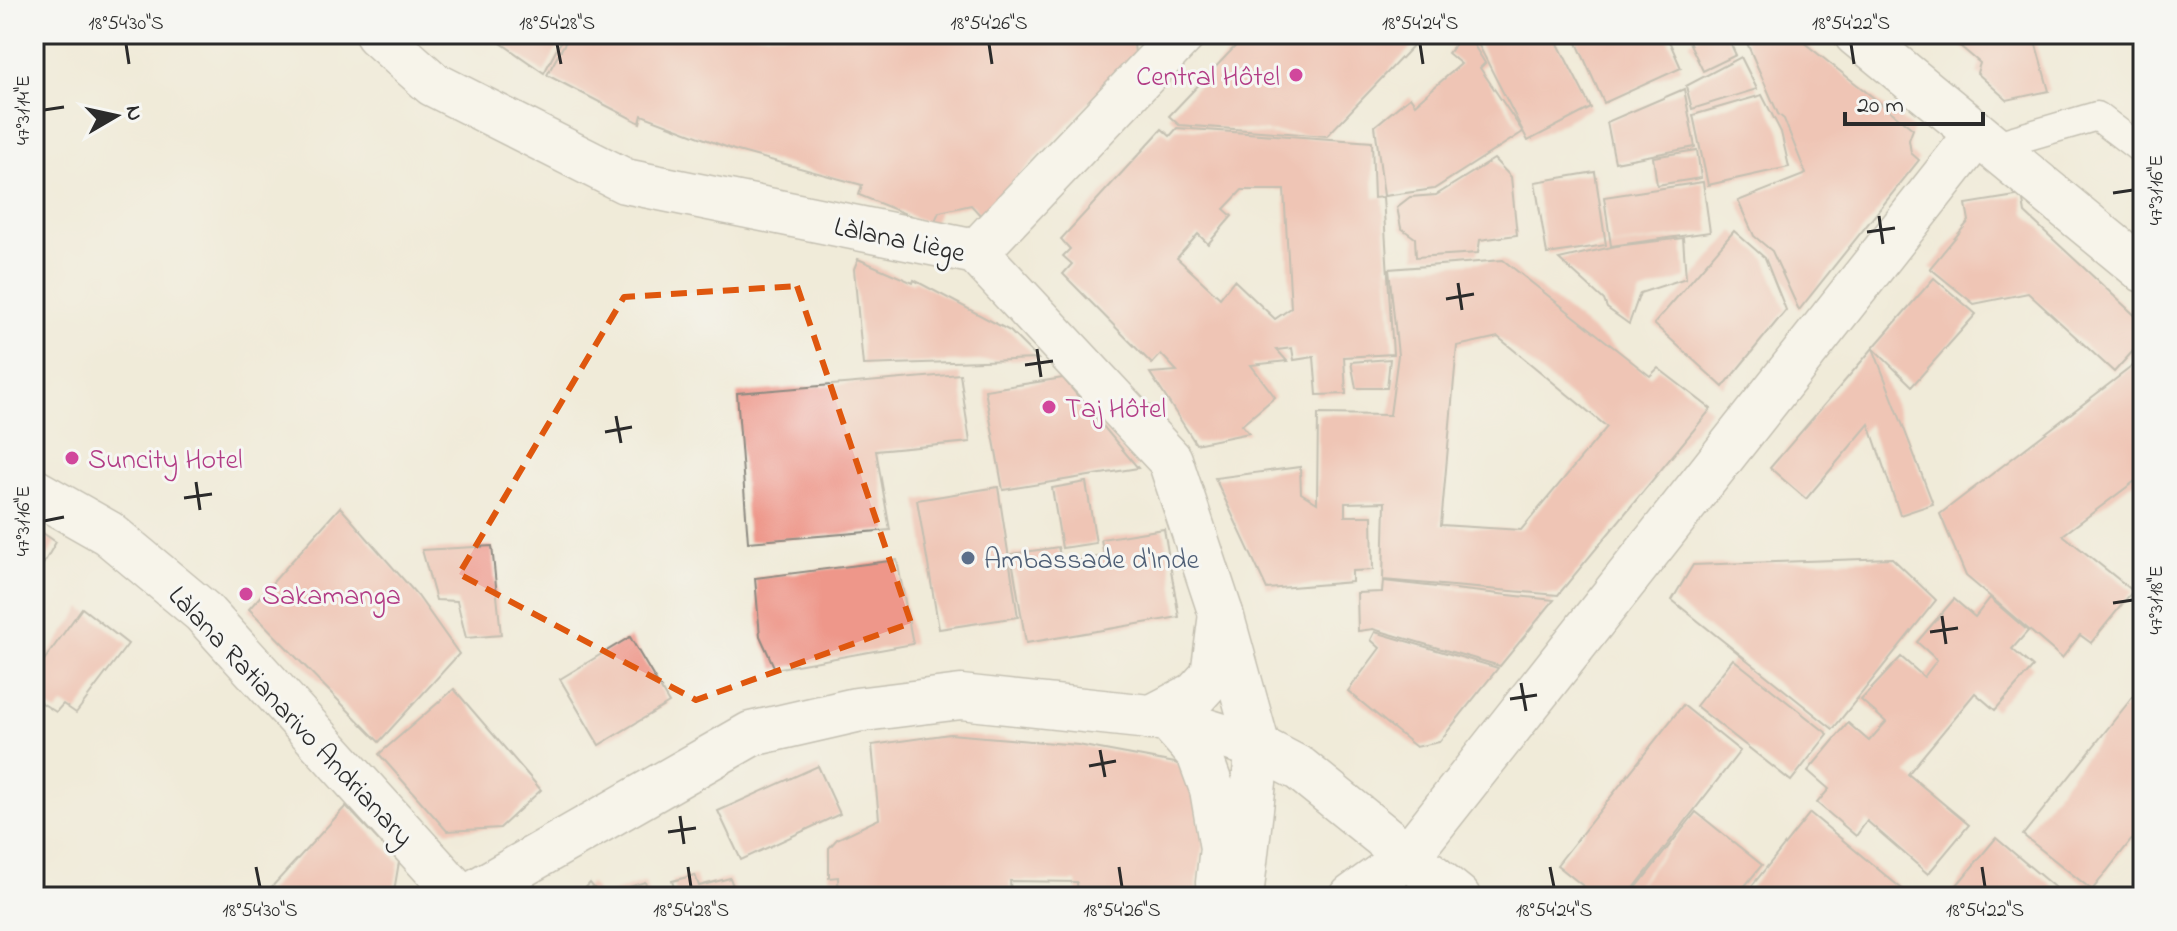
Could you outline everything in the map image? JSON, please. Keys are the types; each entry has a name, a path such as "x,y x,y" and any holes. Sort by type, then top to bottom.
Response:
{"street":[{"name":"Làlana Liège","path":"377,34 433,84 625,181 976,252 1170,460 1221,614 1258,747 1241,897"},
{"path":"976,252 1183,34"},
{"path":"1856,34 2143,270"},
{"path":"1352,897 1407,857 1985,140"},
{"name":"Làlana Ratianarivo Andrianary","path":"34,491 108,533 203,612 464,897"},
{"path":"1159,718 1196,694 1213,675 1221,614"},
{"path":"464,897 751,734 856,710 961,697 1159,718 1258,747 1300,769 1458,897"},
{"path":"1159,718 1199,754 1212,789 1222,848 1216,897"}],"lane":[{"path":"1985,140 2097,116 2143,151"}],"highlighted area":[{"path":"797,286 911,623 696,700 459,574 624,297"}],"building":[{"path":"488,34 565,34 544,73"},
{"path":"570,34 1133,34 1135,54 981,216 971,205 939,212 933,225 859,195 862,185 734,150 642,115 640,123 547,75"},
{"name":"Central Hôtel","path":"1247,34 1424,34 1327,136 1179,125 1169,116"},
{"path":"1441,34 1459,34 1450,43"},
{"path":"1467,34 1485,63 1480,68 1523,132 1434,189 1384,196 1375,126 1410,97 1415,104 1461,64 1448,53"},
{"path":"1553,34 1591,108 1528,141 1474,36"},
{"path":"1573,34 1666,34 1681,68 1604,103"},
{"path":"1704,34 1726,34 1736,55 1703,71 1689,42"},
{"path":"1743,34 1793,34 1913,129 1909,140 1911,153 1919,160 1799,310 1772,251 1754,236 1738,201 1806,174 1784,119 1778,114"},
{"path":"2033,34 2049,91 2007,100 1977,73 1980,63 1960,46"},
{"path":"1741,57 1757,89 1692,109 1686,86"},
{"path":"1684,89 1695,147 1615,162 1607,122"},
{"path":"1762,95 1781,132 1789,167 1708,185 1693,115"},
{"path":"1177,128 1372,142 1374,198 1383,197 1393,354 1344,357 1346,394 1317,395 1314,357 1294,360 1292,348 1277,350 1287,361 1251,365 1275,397 1242,425 1249,433 1196,444 1150,373 1177,371 1161,354 1152,364 1063,274 1072,264 1063,256 1070,249 1061,239 1162,129 1170,136","holes":["1242,190 1284,190 1291,308 1275,319 1234,280 1220,298 1177,258 1198,234 1208,244 1232,216 1224,209"]},
{"path":"1697,150 1701,178 1657,185 1653,157"},
{"path":"1494,159 1511,177 1517,235 1480,240 1478,253 1416,257 1415,238 1401,228 1397,207 1410,197 1436,195"},
{"path":"1595,172 1606,245 1547,254 1535,182"},
{"path":"1703,182 1710,232 1611,246 1604,197"},
{"path":"2022,195 2025,213 2143,323 2143,340 2114,372 2028,293 1974,304 1930,268 1969,221 1966,204"},
{"path":"1734,231 1765,258 1786,310 1723,387 1654,324"},
{"path":"1683,238 1686,278 1640,293 1629,324 1607,308 1604,300 1559,259 1616,246"},
{"path":"858,259 913,283 914,280 1010,331 1038,359 863,365 854,269"},
{"path":"1503,260 1650,376 1658,368 1711,409 1558,595 1383,580 1385,502 1345,503 1345,516 1372,516 1373,570 1352,571 1352,582 1267,589 1215,478 1300,467 1301,493 1317,503 1318,414 1390,415 1398,355 1389,269","holes":["1498,337 1607,427 1521,530 1441,525 1457,346"]},
{"path":"1934,278 1976,314 1912,386 1873,348"},
{"path":"1873,348 1933,504 1900,515 1869,424 1806,499 1770,468"},
{"path":"2143,358 2143,475 2063,535 2133,591 2091,643 2080,635 2062,658 1966,576 1940,514"},
{"path":"1390,359 1387,388 1356,388 1351,362"},
{"path":"960,374 970,442 876,451 890,530 748,542 737,393"},
{"path":"1063,378 1138,468 1003,490 985,390"},
{"path":"1086,482 1096,543 1062,548 1052,488"},
{"name":"Ambassade d'Inde","path":"998,487 1018,617 939,629 917,500"},
{"path":"340,507 418,596 459,654 379,742 249,609"},
{"path":"34,527 56,542 34,580"},
{"path":"1164,529 1179,617 1026,643 1011,554 1058,547 1062,563 1104,556 1101,539"},
{"name":"Sakamanga","path":"492,546 501,635 466,638 457,601 436,600 422,550"},
{"path":"1892,558 1936,600 1833,729 1672,600 1693,565"},
{"path":"897,560 913,644 775,669 760,636 755,578"},
{"path":"1383,581 1554,600 1500,666 1373,629 1358,631 1357,593 1382,592"},
{"path":"1990,598 2028,631 2012,649 2033,667 1995,710 1975,693 1908,774 1969,825 1928,874 1867,821 1856,836 1817,803 1829,789 1808,771 1848,723 1869,741 1886,722 1861,700 1901,657 1924,677 1937,660 1917,642 1954,599 1975,617"},
{"path":"82,608 128,644 76,713 63,704 56,712 34,698 34,674"},
{"path":"1375,632 1498,668 1439,742 1416,747 1348,691 1380,648 1371,640"},
{"path":"630,637 669,703 599,745 560,679"},
{"path":"1733,659 1828,734 1791,781 1696,706"},
{"path":"2143,684 2143,825 2092,890 2023,835"},
{"path":"454,689 541,790 500,828 447,831 379,754"},
{"path":"1683,705 1740,751 1627,897 1597,897 1557,865"},
{"path":"950,734 1078,745 1175,763 1189,771 1204,844 1196,884 1198,897 1078,897 1077,882 1010,881 1011,897 839,897 838,877 829,878 829,848 837,839 879,819 872,745"},
{"path":"818,766 840,814 741,860 718,811"},
{"path":"346,806 399,862 393,897 255,897 269,890"},
{"path":"1696,812 1762,865 1736,897 1629,897"},
{"path":"1810,813 1902,889 1896,897 1743,897"},
{"path":"1996,838 2066,897 1947,897"},
{"path":"695,875 699,886 730,878 737,897 677,897 672,881"},
{"path":"645,882 650,897 577,897 590,883 601,896"}],"place":[{"name":"Central Hôtel","path":"1296,75"},
{"name":"Taj Hôtel","path":"1049,407"},
{"name":"Suncity Hotel","path":"72,458"},
{"name":"Ambassade d'Inde","path":"968,558"},
{"name":"Sakamanga","path":"246,594"}]}
